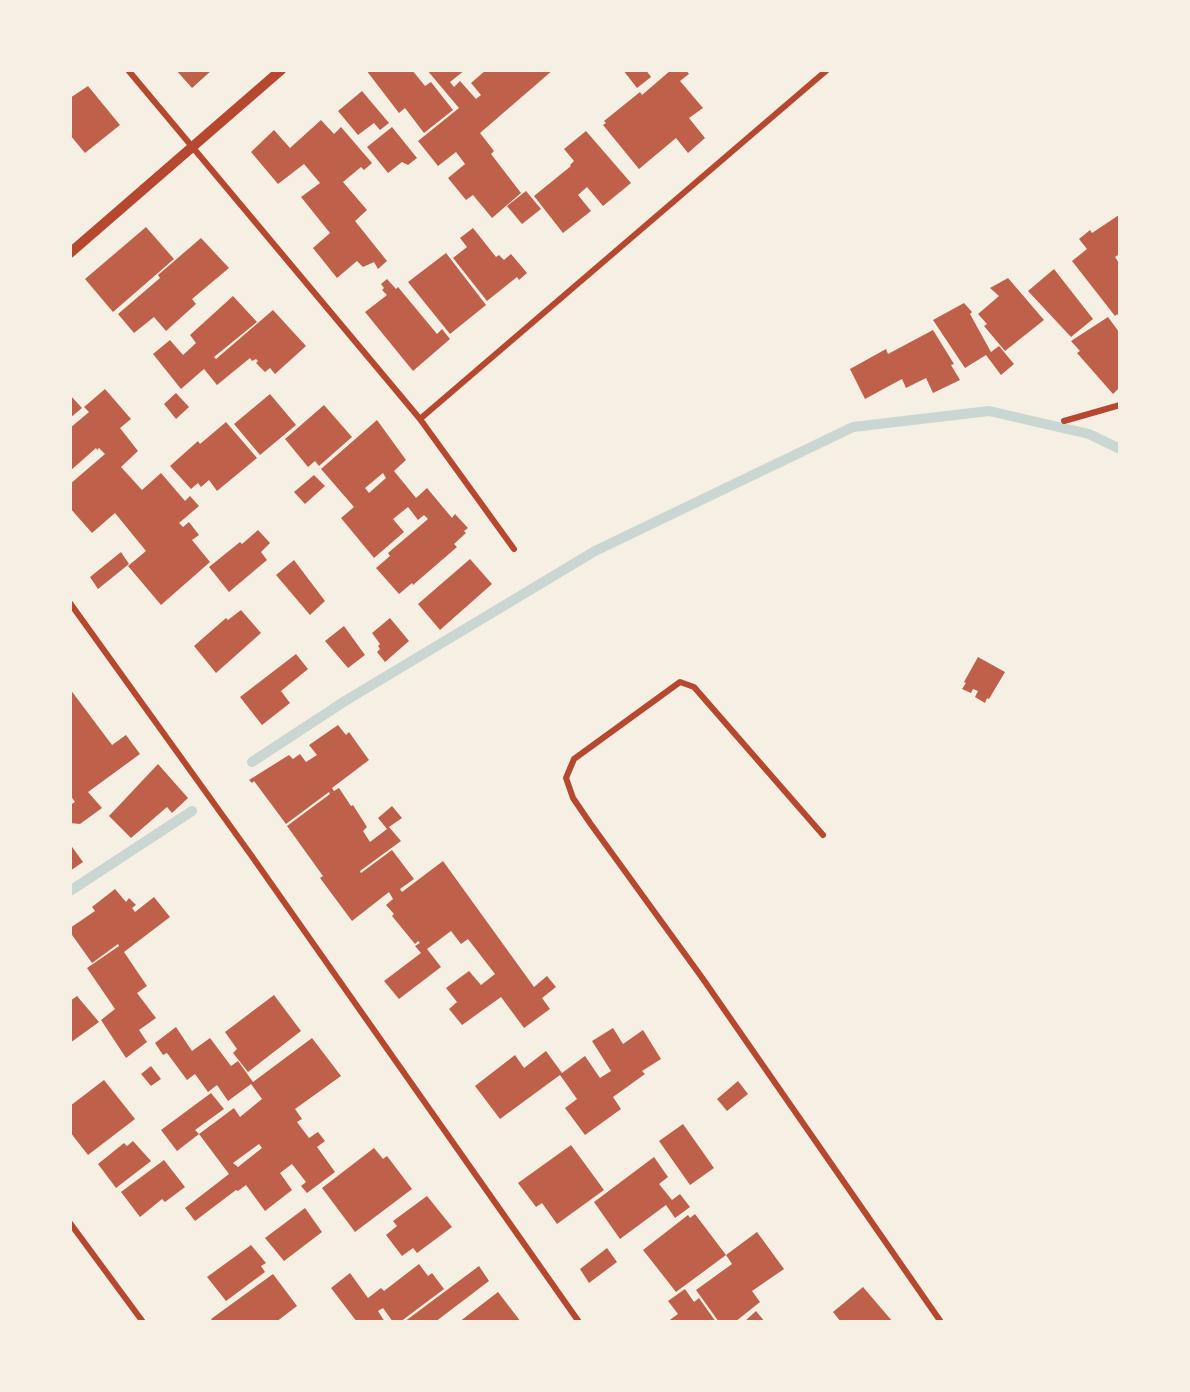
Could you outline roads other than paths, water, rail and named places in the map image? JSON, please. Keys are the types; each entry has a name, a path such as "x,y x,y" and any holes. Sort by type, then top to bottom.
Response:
{"street":[{"path":"128,70 420,419 514,549"},
{"path":"70,253 281,70"},
{"path":"420,419 827,70"},
{"path":"1064,421 1119,405"},
{"path":"70,603 265,874 579,1322"},
{"path":"823,835 694,687 680,682 574,759 566,778 573,798 590,823 703,980 941,1322"},
{"path":"70,1223 142,1322"}],"waterway":[{"path":"252,762 345,701 595,551 853,427 989,411 1089,434 1120,449"},
{"path":"70,891 192,811"}]}
